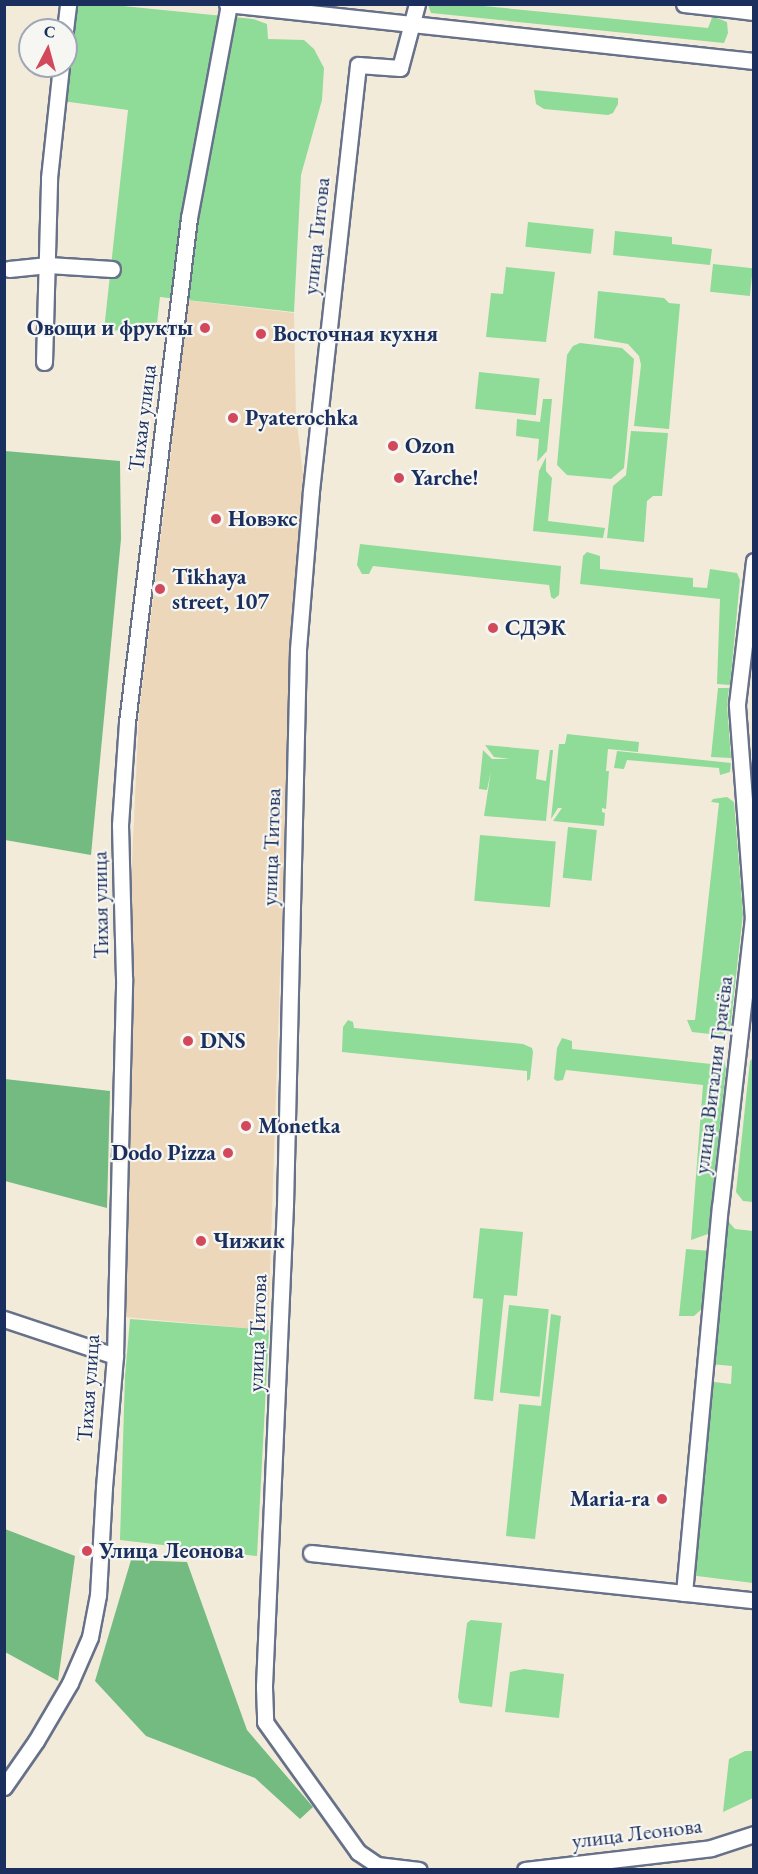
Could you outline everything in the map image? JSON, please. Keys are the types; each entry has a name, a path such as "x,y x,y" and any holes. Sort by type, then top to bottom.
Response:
{"street":[{"path":"412,24 417,4"},
{"path":"684,4 753,12"},
{"path":"228,5 273,7 753,61"},
{"name":"Тихая улица","path":"4,1787 53,1712 90,1637 98,1595 115,1356 124,978 120,825 128,722 189,218 228,5"},
{"name":"улица Титова","path":"412,24 400,68 358,64 310,502 298,650 285,1205 265,1722 358,1852 377,1865 418,1869"},
{"path":"44,362 50,178 60,78"},
{"path":"9,269 48,265 112,268"},
{"name":"улица Виталия Грачёва","path":"684,1593 720,1207 753,919 737,704 753,561"},
{"path":"4,1319 115,1356"},
{"path":"311,1553 753,1600"},
{"name":"улица Леонова","path":"525,1869 711,1848 753,1834"}],"shaded area":[{"path":"184,300 294,313 296,415 303,474 286,798 268,1330 124,1317 132,862 139,712 171,453"}],"green space":[{"path":"69,5 113,5 253,19 267,24 268,39 304,40 314,49 324,68 322,100 301,175 294,312 160,297 156,332 104,330 128,110 62,101 64,78 78,78 78,18 68,18"},
{"path":"428,5 473,5 708,28 712,18 717,18 727,22 728,33 724,43 431,13"},
{"path":"534,90 618,98 618,104 613,113 608,115 544,109 536,104"},
{"path":"528,222 594,229 591,254 525,247"},
{"path":"615,231 672,237 672,244 712,249 710,265 613,255"},
{"path":"713,264 753,268 750,296 710,292"},
{"path":"506,267 555,272 546,342 486,337 491,293 503,294"},
{"path":"598,291 664,298 669,303 680,304 669,429 634,426 641,365 639,356 628,344 594,338"},
{"path":"580,343 622,348 634,359 624,468 611,479 567,475 557,465 567,355 573,346"},
{"path":"479,372 540,378 536,415 475,409"},
{"path":"543,399 552,399 547,451 537,462 539,439 516,436 517,419 540,422"},
{"path":"631,431 668,433 662,496 653,496 647,501 644,542 607,538 613,486 626,475"},
{"path":"5,451 120,461 121,539 91,855 5,840"},
{"path":"546,457 546,471 552,478 548,521 605,528 603,538 533,531 539,471"},
{"path":"360,544 561,566 559,595 554,599 551,597 549,585 373,566 369,574 362,574 357,565"},
{"path":"587,552 600,556 600,569 693,578 693,587 707,588 710,569 737,573 740,580 730,685 717,684 720,599 580,584 583,556"},
{"path":"718,688 729,688 727,705 731,758 711,757"},
{"path":"567,734 639,742 638,752 608,749 606,809 602,808 602,812 605,813 604,826 553,821 562,808 558,808 551,819 559,744 565,744"},
{"path":"485,745 539,750 536,779 546,781 550,750 553,750 546,821 484,816 491,771 487,790 479,789 483,750 492,759 510,759 494,757"},
{"path":"617,751 731,763 730,772 720,775 719,768 627,760 624,769 614,768"},
{"path":"727,797 734,802 743,914 730,1030 728,1034 719,1035 692,1032 687,1020 695,1020 719,803 711,802 713,799"},
{"path":"568,827 597,830 592,881 563,878"},
{"path":"480,835 556,842 550,907 474,901"},
{"path":"348,1020 353,1022 354,1028 523,1044 532,1048 533,1052 530,1079 527,1081 527,1071 342,1052 343,1027"},
{"path":"562,1038 572,1041 572,1049 711,1064 712,1056 724,1059 726,1069 708,1234 691,1240 703,1085 566,1070 563,1080 557,1081 554,1079 557,1048"},
{"path":"753,1058 753,1202 743,1201 736,1192 750,1061"},
{"path":"5,1079 110,1091 107,1208 5,1181"},
{"path":"727,1220 735,1229 753,1231 753,1583 689,1575 706,1381 731,1384 732,1366 710,1364"},
{"path":"480,1228 523,1232 517,1296 504,1295 493,1401 474,1399 483,1299 473,1298"},
{"path":"686,1249 710,1251 703,1308 694,1316 679,1316"},
{"path":"509,1305 549,1309 540,1397 500,1393"},
{"path":"551,1314 561,1316 535,1539 506,1536 519,1404 541,1406"},
{"path":"130,1319 269,1330 257,1556 120,1540 125,1376"},
{"path":"5,1529 75,1556 58,1681 5,1652"},
{"path":"131,1560 187,1562 247,1730 313,1807 300,1819 255,1778 146,1736 95,1681"},
{"path":"471,1620 502,1623 492,1707 460,1703 458,1697 467,1623"},
{"path":"524,1669 564,1674 559,1718 505,1712 510,1672"},
{"path":"745,1751 753,1751 753,1798 723,1812 729,1759"}],"place":[{"name":"Овощи и фрукты","path":"205,328"},
{"name":"Восточная кухня","path":"261,334"},
{"name":"Pyaterochka","path":"233,418"},
{"name":"Ozon","path":"393,446"},
{"name":"Yarche!","path":"399,478"},
{"name":"Новэкс","path":"216,519"},
{"name":"Tikhaya street, 107","path":"160,589"},
{"name":"СДЭК","path":"493,628"},
{"name":"DNS","path":"188,1041"},
{"name":"Monetka","path":"246,1126"},
{"name":"Dodo Pizza","path":"228,1153"},
{"name":"Чижик","path":"201,1241"},
{"name":"Maria-ra","path":"662,1499"},
{"name":"Улица Леонова","path":"87,1551"}]}
